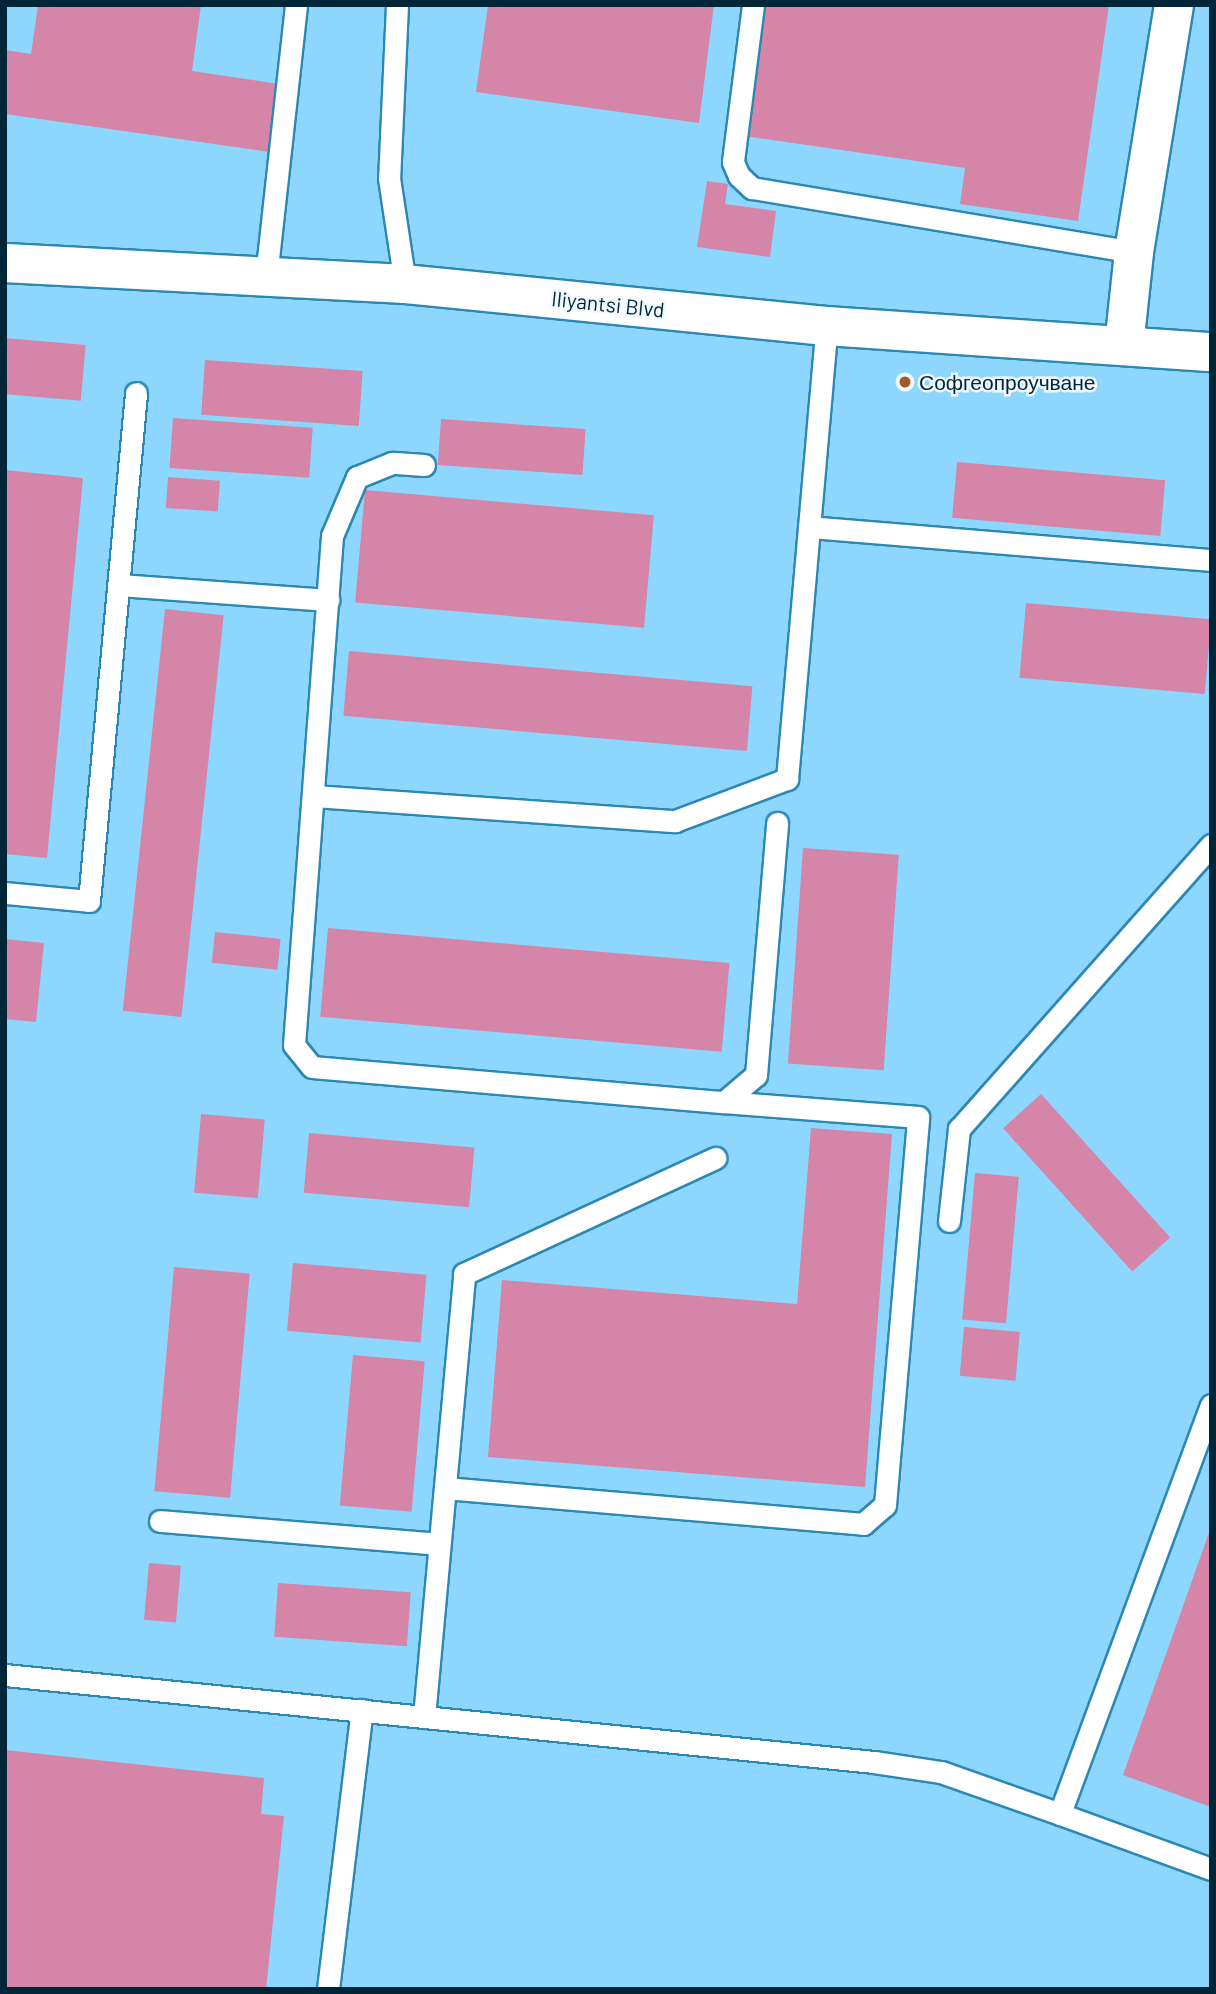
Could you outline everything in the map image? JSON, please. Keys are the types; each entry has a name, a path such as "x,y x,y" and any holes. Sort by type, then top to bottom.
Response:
{"street":[{"path":"1124,346 1134,252 1174,5"},
{"name":"Iliyantsi Blvd","path":"5,263 405,284 827,326 1211,352"}],"lane":[{"path":"266,277 296,5"},
{"path":"397,5 388,178 405,284"},
{"path":"753,5 733,162 739,176 752,188 1134,252"},
{"path":"314,796 675,821 787,779 827,326"},
{"path":"5,893 89,901 136,393"},
{"path":"424,465 392,463 357,477 332,536 294,1045 312,1067 918,1118 886,1505 863,1524 444,1489"},
{"path":"809,527 1211,560"},
{"path":"119,585 328,600"},
{"path":"724,1102 756,1074 777,823"},
{"path":"950,1221 959,1129 1211,845"},
{"path":"424,1717 464,1274 715,1158"},
{"path":"1060,1814 1211,1405"},
{"path":"160,1521 439,1544"},
{"path":"5,1675 874,1762 941,1772 1211,1869"},
{"path":"328,1989 362,1710"}],"shaded area":[{"path":"5,5 1211,5 1211,1989 5,1989"}],"building":[{"path":"38,5 201,5 192,71 279,84 270,152 5,114 5,50 31,54"},
{"path":"488,5 714,5 699,123 476,92"},
{"path":"763,5 1109,5 1078,221 960,204 965,168 744,136"},
{"path":"707,181 728,184 725,204 776,211 770,257 697,247"},
{"path":"5,338 86,345 81,401 5,394"},
{"path":"205,360 363,371 359,426 201,415"},
{"path":"173,418 313,428 309,478 170,468"},
{"path":"441,419 586,429 582,475 438,465"},
{"path":"957,462 1165,480 1160,536 952,518"},
{"path":"5,470 83,478 47,858 5,854"},
{"path":"168,477 220,481 218,512 166,508"},
{"path":"365,490 654,515 644,628 355,603"},
{"path":"1026,603 1211,619 1205,694 1019,678"},
{"path":"165,609 224,615 181,1017 123,1011"},
{"path":"349,651 752,686 747,751 343,716"},
{"path":"803,848 899,855 884,1070 788,1063"},
{"path":"328,928 729,963 722,1052 320,1017"},
{"path":"215,932 281,939 277,970 212,963"},
{"path":"5,939 44,943 36,1022 5,1019"},
{"path":"1041,1094 1170,1237 1132,1272 1003,1128"},
{"path":"201,1114 265,1120 258,1198 194,1193"},
{"path":"811,1128 892,1134 865,1487 488,1457 502,1280 797,1304"},
{"path":"309,1133 474,1147 469,1207 304,1193"},
{"path":"975,1173 1019,1177 1006,1323 962,1319"},
{"path":"293,1263 426,1275 421,1342 287,1331"},
{"path":"174,1267 250,1274 230,1498 154,1491"},
{"path":"964,1327 1020,1332 1016,1381 960,1376"},
{"path":"353,1355 425,1361 412,1512 340,1505"},
{"path":"1211,1530 1211,1807 1123,1775"},
{"path":"149,1563 181,1566 176,1623 144,1620"},
{"path":"278,1583 411,1592 407,1646 274,1637"},
{"path":"5,1750 264,1778 261,1814 284,1816 266,1989 5,1989"}],"place":[{"name":"Софгеопроучване","path":"905,382"}]}
